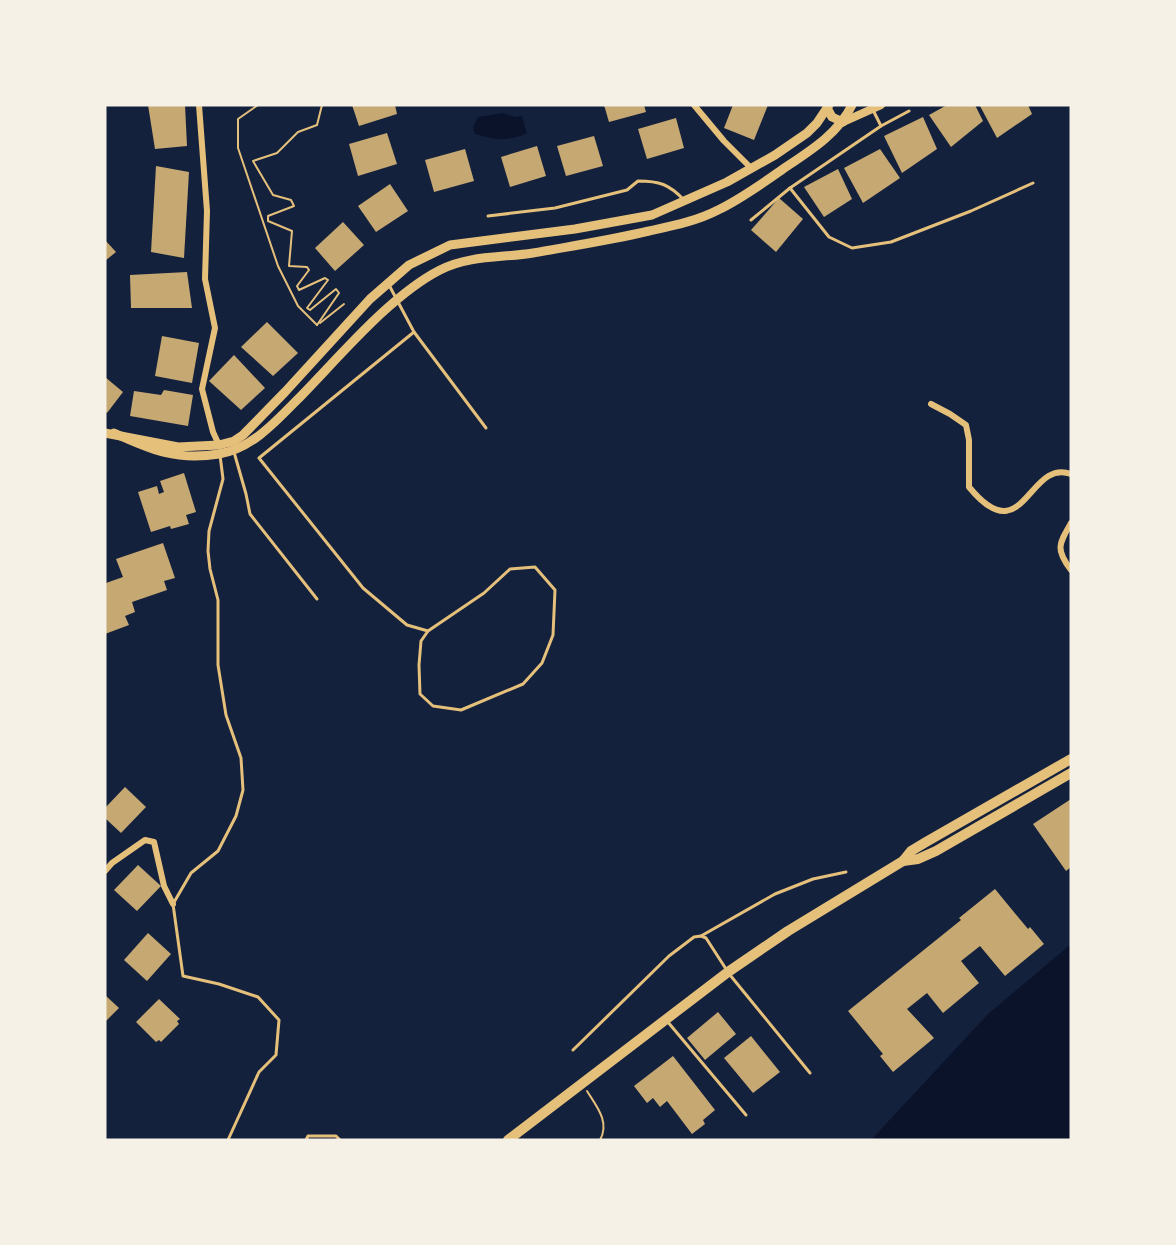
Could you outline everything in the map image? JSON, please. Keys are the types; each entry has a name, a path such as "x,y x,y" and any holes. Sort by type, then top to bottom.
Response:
{"main road":[{"path":"110,433 153,451 187,456 220,449 233,450 247,445 286,411 397,299 440,270 478,258 527,254 615,239 680,224 718,210 807,153 836,130 852,105"},
{"path":"220,449 243,435 370,299 409,265 450,245 575,229 652,215 727,182 775,155 807,133 828,107"},
{"path":"828,107 832,117 843,122"},
{"path":"508,1140 728,972 788,930 903,861 911,851 1071,759"},
{"path":"903,861 918,860 936,851 1071,772"}],"street":[{"path":"199,105 207,211 205,279 215,328 202,389 213,432 220,449"},
{"path":"694,105 724,141 751,168"},
{"path":"843,122 877,107"},
{"path":"931,404 966,425 969,440 969,487 987,507 1001,511 1014,509 1051,473 1062,471 1071,474"},
{"path":"1071,523 1061,540 1059,549 1062,558 1071,570"},
{"path":"105,871 112,863 146,840 154,842 164,886 173,903"}],"lane":[{"path":"877,107 881,126"},
{"path":"751,220 790,188 881,126 909,111"},
{"path":"488,216 555,208 627,190 638,181 658,181 676,191 684,201"},
{"path":"790,188 829,237 852,248 891,242 1033,183"},
{"path":"388,283 414,332 486,428"},
{"path":"414,332 259,458 363,588 407,625 428,631"},
{"path":"220,449 223,479 209,531 208,552 218,600 218,665 226,715 241,758 243,790 236,816 218,850 190,873 173,903 183,976 219,984 258,997 279,1020 276,1055 259,1072 228,1140"},
{"path":"233,450 250,514 317,599"},
{"path":"535,567 555,590 553,636 542,663 523,684 461,710 434,706 420,694 421,641 428,631 484,593 510,569 535,567"},
{"path":"573,1050 669,956 694,937 700,936 775,894 813,879 846,872"},
{"path":"700,936 706,938 728,972 810,1073"},
{"path":"666,1019 746,1115"},
{"path":"306,1140 308,1136 336,1136 340,1140"}],"path":[{"path":"258,105 238,119 238,148 278,266 298,306 317,325"},
{"path":"317,325 339,293 336,289 310,310 307,308 328,280 325,278 299,290 297,286 309,270 307,267 289,266 292,231 268,221 268,216 294,206 291,200 273,195 253,161 277,153 298,132 317,125 322,105"},
{"path":"317,325 344,304"},
{"path":"582,1083 601,1114 604,1131 600,1140"}],"water":[{"path":"503,113 515,117 522,116 527,133 514,138 501,139 475,134 473,127 478,117"},
{"path":"1071,944 1071,1140 871,1140 988,1014"}],"building":[{"path":"148,105 185,105 187,146 155,149"},
{"path":"352,105 395,105 397,114 359,126"},
{"path":"604,105 644,105 646,112 609,122"},
{"path":"733,105 768,105 754,140 724,128"},
{"path":"947,105 975,105 983,121 951,147 929,115"},
{"path":"981,105 1028,105 1032,114 997,138"},
{"path":"923,117 937,149 902,173 884,136"},
{"path":"676,118 684,148 647,159 638,129"},
{"path":"387,133 397,164 358,176 349,144"},
{"path":"594,136 603,166 566,176 557,146"},
{"path":"537,146 546,176 510,187 501,157"},
{"path":"465,149 474,181 434,192 425,160"},
{"path":"880,149 900,178 863,203 844,168"},
{"path":"156,166 189,172 184,258 151,252"},
{"path":"838,169 852,199 824,217 804,187"},
{"path":"390,184 408,211 376,232 358,206"},
{"path":"779,198 803,219 776,252 751,230"},
{"path":"343,222 364,245 335,271 315,248"},
{"path":"105,240 116,252 105,261"},
{"path":"187,272 192,308 131,308 130,275"},
{"path":"267,322 298,353 273,376 241,347"},
{"path":"162,336 199,343 192,383 155,376"},
{"path":"234,355 265,388 241,410 209,381"},
{"path":"105,377 123,392 107,413 105,411"},
{"path":"164,390 193,395 188,426 130,416 134,391 161,395"},
{"path":"184,473 196,512 186,515 189,524 171,529 170,526 151,532 138,492 157,486 159,494 164,492 160,481"},
{"path":"163,543 175,578 164,581 167,590 132,602 135,612 125,616 129,625 105,634 106,583 123,577 116,559"},
{"path":"125,787 146,807 121,833 105,818 105,808"},
{"path":"1071,799 1071,867 1066,871 1033,824"},
{"path":"138,865 161,886 137,911 114,890"},
{"path":"995,889 1028,929 1030,927 1044,944 1005,976 980,946 961,961 979,983 943,1013 927,993 907,1009 934,1038 893,1072 880,1056 883,1054 848,1011 961,920 959,918"},
{"path":"148,933 171,954 147,981 124,960"},
{"path":"105,995 119,1008 105,1022"},
{"path":"159,999 180,1019 177,1021 179,1024 161,1042 159,1040 156,1042 136,1022"},
{"path":"718,1012 736,1034 705,1060 687,1038"},
{"path":"751,1036 780,1072 753,1093 724,1058"},
{"path":"673,1056 715,1110 703,1120 705,1124 692,1134 667,1101 660,1107 653,1098 647,1103 634,1086"}]}
